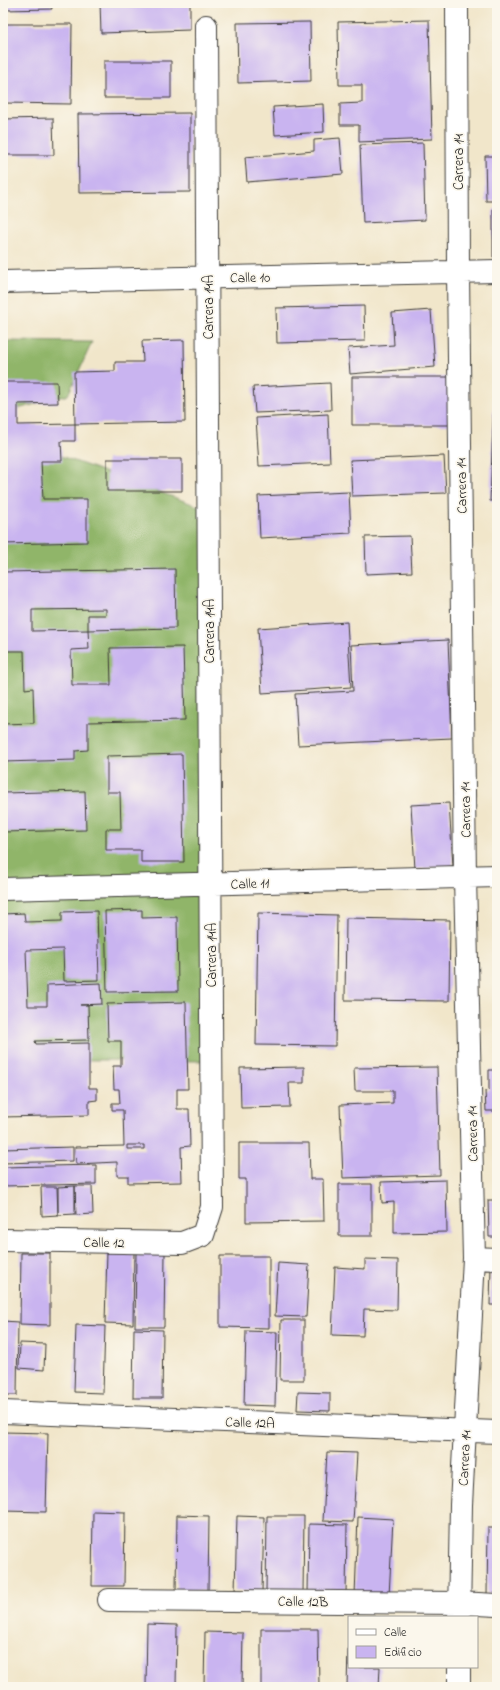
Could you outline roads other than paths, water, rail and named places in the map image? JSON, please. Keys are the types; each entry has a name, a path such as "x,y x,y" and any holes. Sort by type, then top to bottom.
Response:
{"street":[{"name":"Carrera 14","path":"457,3 458,272 466,877 474,1258 461,1505 459,1610"},
{"name":"Carrera 14A","path":"203,1235 212,1207 206,26"},
{"name":"Calle 10","path":"3,282 497,271"},
{"name":"Calle 11","path":"3,889 497,876"},
{"name":"Calle 12","path":"3,1240 182,1243 203,1235"},
{"path":"474,1258 497,1258"},
{"name":"Calle 12A","path":"3,1412 466,1432 497,1432"},
{"name":"Calle 12B","path":"109,1600 459,1610 497,1605"},
{"path":"459,1668 459,1687"}]}
